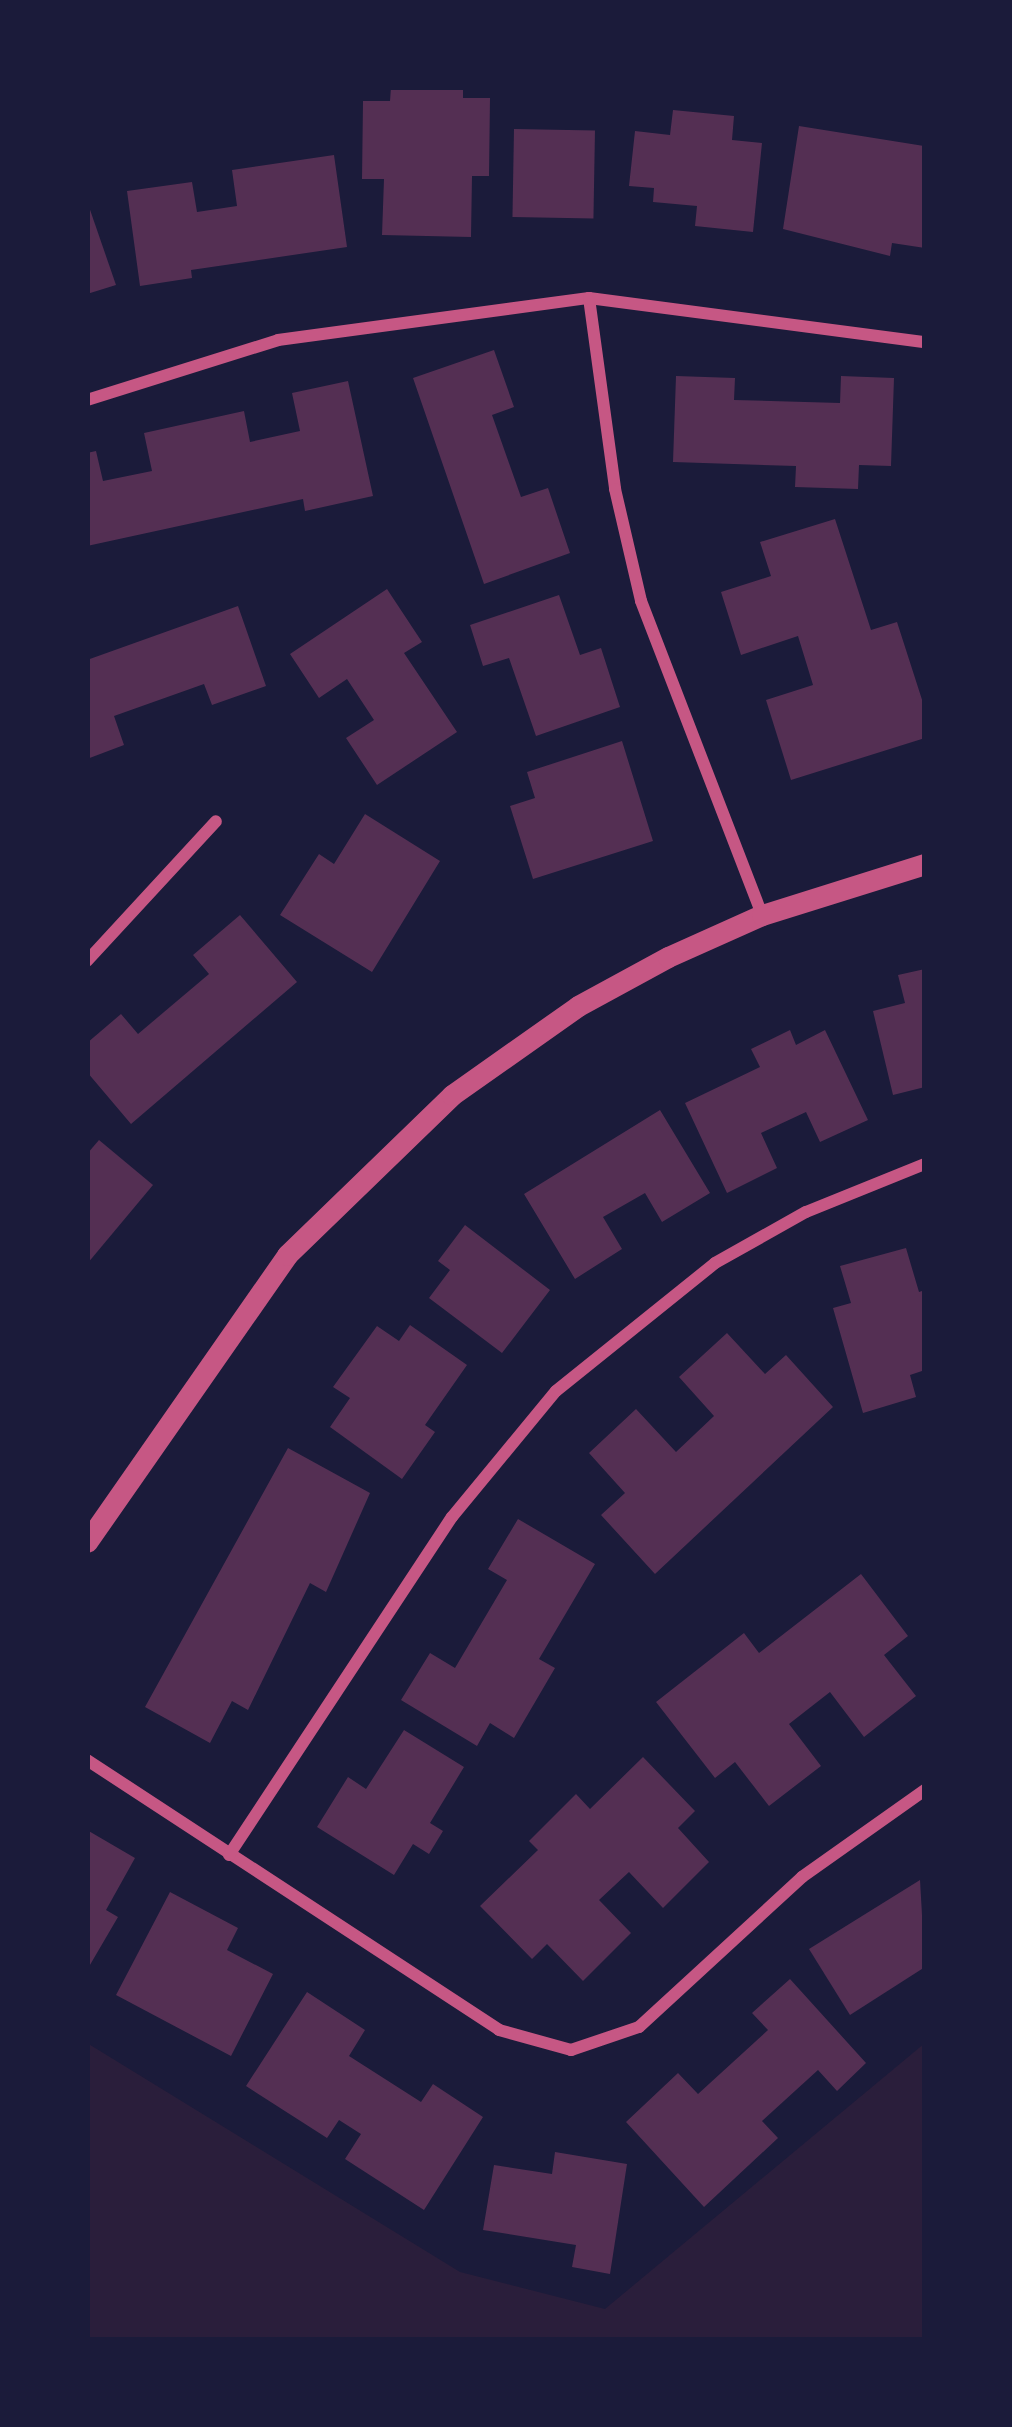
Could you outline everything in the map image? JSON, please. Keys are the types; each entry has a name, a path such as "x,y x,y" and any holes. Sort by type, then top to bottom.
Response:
{"street":[{"path":"87,400 278,340 590,298 925,342"},
{"path":"590,298 615,489 641,601 762,915"},
{"path":"87,961 216,821"},
{"path":"87,1542 245,1306 398,1141 578,1006 762,915 925,864"},
{"path":"229,1855 452,1517 556,1391 715,1263 806,1212 925,1164"},
{"path":"87,1760 499,2030 545,2048 595,2048 639,2027 802,1877 925,1790"}],"shaded area":[{"path":"87,2043 460,2272 605,2309 925,2043 925,2340 87,2340"}],"building":[{"path":"391,87 463,87 463,98 490,98 489,176 472,176 471,237 382,235 384,179 362,179 363,101 390,101"},
{"path":"673,110 734,116 732,140 762,143 753,232 695,226 697,206 653,202 654,188 629,186 635,131 670,135"},
{"path":"799,126 924,146 925,248 892,243 890,256 783,229"},
{"path":"514,129 595,130 593,218 512,217"},
{"path":"334,155 347,247 191,270 192,278 140,286 127,191 192,182 197,212 237,206 232,170"},
{"path":"87,201 116,285 87,294"},
{"path":"494,350 514,407 492,415 521,497 548,488 570,553 484,584 413,378"},
{"path":"676,376 735,378 734,400 840,403 841,376 894,378 891,466 859,465 858,489 795,487 796,466 673,462"},
{"path":"348,381 373,496 305,511 303,499 87,546 87,453 96,451 103,481 152,471 144,433 244,411 250,442 300,431 292,393"},
{"path":"835,519 871,630 897,622 925,709 925,738 791,780 766,700 813,685 798,636 741,655 721,592 771,576 760,542"},
{"path":"387,589 422,642 404,653 457,732 377,785 346,738 374,720 347,679 319,698 290,654"},
{"path":"559,595 580,655 601,648 620,707 536,736 509,658 483,666 470,625"},
{"path":"238,606 266,686 212,705 204,684 114,716 124,745 87,759 87,660"},
{"path":"622,741 653,841 533,879 510,806 535,798 527,772"},
{"path":"365,814 440,861 372,972 280,915 319,854 334,864"},
{"path":"240,915 297,982 131,1124 87,1072 87,1043 121,1014 138,1034 209,974 193,955"},
{"path":"925,969 925,1087 893,1095 873,1011 905,1003 898,975"},
{"path":"790,1030 796,1045 825,1030 868,1120 820,1142 806,1112 761,1133 777,1168 727,1193 685,1103 760,1067 751,1049"},
{"path":"660,1110 710,1193 662,1222 645,1193 603,1217 622,1249 575,1279 524,1194"},
{"path":"99,1140 153,1185 87,1264 87,1154"},
{"path":"465,1225 550,1290 502,1353 429,1298 450,1270 438,1261"},
{"path":"906,1248 919,1292 925,1290 925,1370 910,1375 916,1397 863,1413 833,1308 851,1303 840,1266"},
{"path":"410,1325 467,1365 425,1425 435,1432 402,1479 330,1427 350,1398 333,1387 377,1326 399,1341"},
{"path":"727,1333 765,1374 786,1355 833,1407 655,1574 601,1515 625,1493 589,1453 636,1409 676,1452 714,1416 679,1377"},
{"path":"288,1448 370,1493 326,1592 310,1583 248,1710 232,1701 210,1743 145,1707"},
{"path":"518,1519 595,1564 539,1659 555,1668 514,1738 490,1723 477,1746 401,1700 430,1653 455,1668 507,1580 488,1569"},
{"path":"861,1574 908,1636 884,1655 916,1696 864,1737 830,1692 789,1724 821,1766 769,1806 735,1762 715,1778 656,1702 744,1633 759,1653"},
{"path":"404,1730 464,1767 430,1823 443,1831 429,1854 413,1844 394,1875 317,1827 348,1777 366,1789"},
{"path":"643,1757 695,1811 678,1828 709,1862 663,1908 629,1872 599,1900 631,1933 583,1981 547,1944 532,1959 480,1906 538,1850 529,1841 576,1794 590,1809"},
{"path":"87,1830 135,1858 106,1910 118,1917 87,1970"},
{"path":"920,1880 925,1967 850,2015 809,1949"},
{"path":"170,1892 238,1928 227,1950 273,1974 231,2056 116,1995"},
{"path":"790,1979 866,2063 837,2091 818,2070 762,2121 778,2138 704,2207 626,2122 678,2073 698,2094 768,2030 752,2013"},
{"path":"307,1992 365,2030 349,2056 421,2102 433,2084 483,2117 424,2210 345,2159 361,2134 339,2120 327,2138 246,2086"},
{"path":"555,2152 627,2164 610,2274 572,2267 576,2245 483,2230 494,2165 552,2174"}]}
